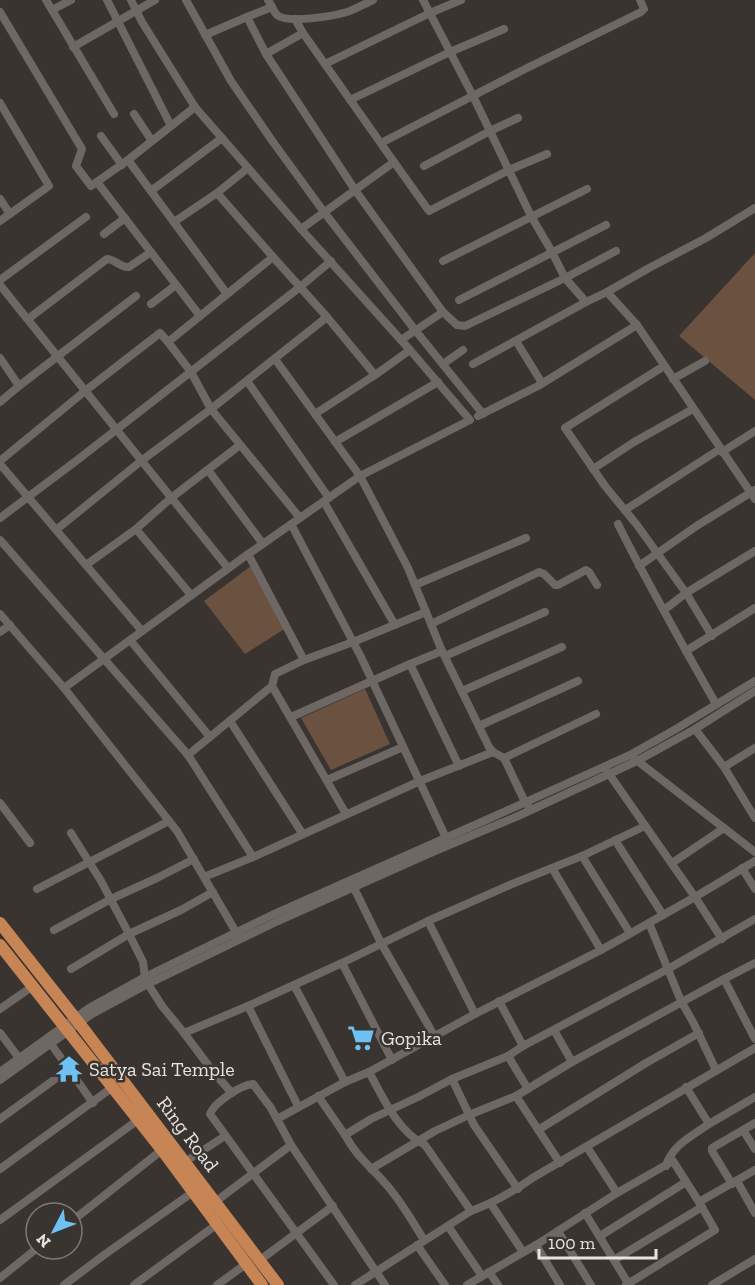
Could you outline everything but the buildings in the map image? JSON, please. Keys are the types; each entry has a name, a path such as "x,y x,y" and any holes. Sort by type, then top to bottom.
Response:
{"highway":[{"name":"Ring Road","path":"0,923 77,1020 278,1285"},
{"name":"Ring Road","path":"1,949 33,986 162,1150 262,1285"}],"street":[{"path":"46,0 114,114"},
{"path":"52,10 71,0"},
{"path":"107,0 171,126"},
{"path":"131,0 142,22 195,107 470,420"},
{"path":"73,47 155,0"},
{"path":"186,0 231,81 324,212 483,414"},
{"path":"205,34 247,17 270,4 280,18 307,19 346,12 351,5 373,0"},
{"path":"423,0 531,216 565,278 586,302"},
{"path":"325,64 461,0"},
{"path":"381,143 641,12 644,7 640,0"},
{"path":"0,12 81,149 76,166 92,186 195,107"},
{"path":"247,17 266,54 355,190 443,312 457,325 465,326 616,251"},
{"path":"295,19 429,211 509,170 547,154"},
{"path":"350,100 504,29"},
{"path":"266,54 303,33"},
{"path":"0,104 4,117 49,186 0,221"},
{"path":"134,114 152,141"},
{"path":"424,166 518,118"},
{"path":"101,136 152,191 227,294"},
{"path":"152,191 222,138"},
{"path":"301,229 394,162"},
{"path":"174,222 217,194 248,168"},
{"path":"97,182 200,316"},
{"path":"443,261 587,189"},
{"path":"217,194 327,317 375,375"},
{"path":"0,199 10,214"},
{"path":"473,364 706,238 755,208"},
{"path":"0,280 86,217"},
{"path":"104,234 125,218"},
{"path":"459,300 606,225"},
{"path":"28,319 104,261 111,259 125,268 151,252"},
{"path":"168,342 273,257"},
{"path":"0,518 191,372 331,261"},
{"path":"0,285 228,568"},
{"path":"151,304 176,285"},
{"path":"607,292 637,325 721,451 754,494 698,525 639,566"},
{"path":"0,402 136,296"},
{"path":"400,340 443,312"},
{"path":"56,530 327,317"},
{"path":"64,688 228,568 360,476 542,383 637,325"},
{"path":"142,631 0,463 160,333 191,372 212,409 300,518"},
{"path":"516,341 542,383"},
{"path":"315,414 410,350"},
{"path":"443,364 463,350"},
{"path":"0,358 19,386"},
{"path":"275,359 360,476 408,568 443,653 479,726 493,752 504,758 531,810"},
{"path":"673,379 705,361"},
{"path":"664,366 565,428 686,593 712,636"},
{"path":"247,381 327,500 395,626"},
{"path":"335,442 438,382"},
{"path":"593,469 634,442 693,409"},
{"path":"625,510 755,431"},
{"path":"86,565 136,529 171,498 240,445"},
{"path":"208,470 263,544"},
{"path":"291,524 372,680 448,842"},
{"path":"618,524 716,704"},
{"path":"136,529 191,595"},
{"path":"415,585 526,538"},
{"path":"0,540 188,755 253,857"},
{"path":"664,610 686,593 755,551"},
{"path":"248,554 304,660"},
{"path":"431,624 539,572 558,585 586,570 597,585"},
{"path":"686,651 755,608"},
{"path":"346,814 273,686 275,674 304,660 426,612"},
{"path":"291,717 410,664 545,612"},
{"path":"0,614 64,688 177,831 239,936"},
{"path":"0,633 10,625"},
{"path":"130,640 210,737"},
{"path":"462,691 562,647"},
{"path":"410,664 459,766"},
{"path":"479,726 578,681"},
{"path":"633,758 755,681"},
{"path":"188,755 273,686"},
{"path":"448,842 525,802 606,770 695,729 755,691"},
{"path":"504,758 596,714"},
{"path":"230,721 302,833"},
{"path":"695,729 724,767 755,818"},
{"path":"327,780 404,747"},
{"path":"724,767 755,748"},
{"path":"204,877 420,781 493,752"},
{"path":"633,758 755,852"},
{"path":"0,1080 90,1011 239,936 272,915 531,810 606,770"},
{"path":"606,770 722,939"},
{"path":"0,803 30,843"},
{"path":"37,889 169,821"},
{"path":"184,1033 342,963 428,921 582,856 645,826"},
{"path":"672,863 724,828"},
{"path":"71,833 111,899 129,934 143,962 146,981 162,1006 232,1093"},
{"path":"615,840 663,915"},
{"path":"582,856 630,933"},
{"path":"54,930 111,899 194,859"},
{"path":"277,1119 298,1106 392,1060 475,1014 601,950 755,861"},
{"path":"552,868 601,950"},
{"path":"742,868 755,889"},
{"path":"352,884 381,943 435,1037"},
{"path":"71,969 129,934 182,910 213,892"},
{"path":"345,1135 371,1119 452,1078 508,1056 755,919"},
{"path":"428,921 475,1014"},
{"path":"649,923 681,1001 716,1070"},
{"path":"342,963 392,1060"},
{"path":"371,1169 417,1141 469,1115 516,1096 681,1001 755,963"},
{"path":"724,979 755,1039"},
{"path":"294,985 345,1082"},
{"path":"0,1009 33,986"},
{"path":"499,1002 523,1046"},
{"path":"248,1006 298,1106"},
{"path":"554,1030 572,1062"},
{"path":"0,1033 19,1059"},
{"path":"538,1130 699,1033"},
{"path":"0,1071 49,1041"},
{"path":"49,1041 93,1103"},
{"path":"356,1285 471,1211 491,1204 518,1189 755,1048"},
{"path":"508,1056 528,1089"},
{"path":"0,1119 69,1069"},
{"path":"369,1071 391,1110 408,1133 425,1145 471,1211"},
{"path":"452,1078 484,1141 518,1189"},
{"path":"334,1285 210,1114 232,1093 248,1084 253,1084 271,1108 291,1145 386,1285"},
{"path":"0,1169 113,1087"},
{"path":"686,1088 709,1124"},
{"path":"318,1096 353,1149 385,1183 445,1285"},
{"path":"516,1096 560,1163"},
{"path":"666,1166 674,1149 709,1124 755,1097"},
{"path":"0,1220 138,1120"},
{"path":"755,1123 712,1148 755,1214"},
{"path":"743,1130 755,1149"},
{"path":"185,1162 225,1136"},
{"path":"215,1202 291,1145"},
{"path":"587,1147 617,1192"},
{"path":"84,1212 162,1150"},
{"path":"467,1285 536,1245 617,1192 673,1161 715,1230 627,1284 585,1213"},
{"path":"614,1260 755,1170"},
{"path":"600,1236 686,1182"},
{"path":"64,1285 193,1192"},
{"path":"491,1204 523,1252"},
{"path":"260,1260 333,1206"},
{"path":"134,1285 216,1224"},
{"path":"448,1226 486,1274 498,1285"},
{"path":"558,1231 591,1285"},
{"path":"536,1245 560,1285"},
{"path":"0,1278 24,1259"},
{"path":"712,1285 755,1259"},
{"path":"217,1285 246,1264"}],"shaded area":[{"path":"755,253 755,400 679,336"},
{"path":"251,566 286,628 245,654 204,601"},
{"path":"365,689 390,744 331,770 301,718"}],"place":[{"name":"Gopika","path":"361,1038"},
{"name":"Satya Sai Temple","path":"69,1069"}]}
